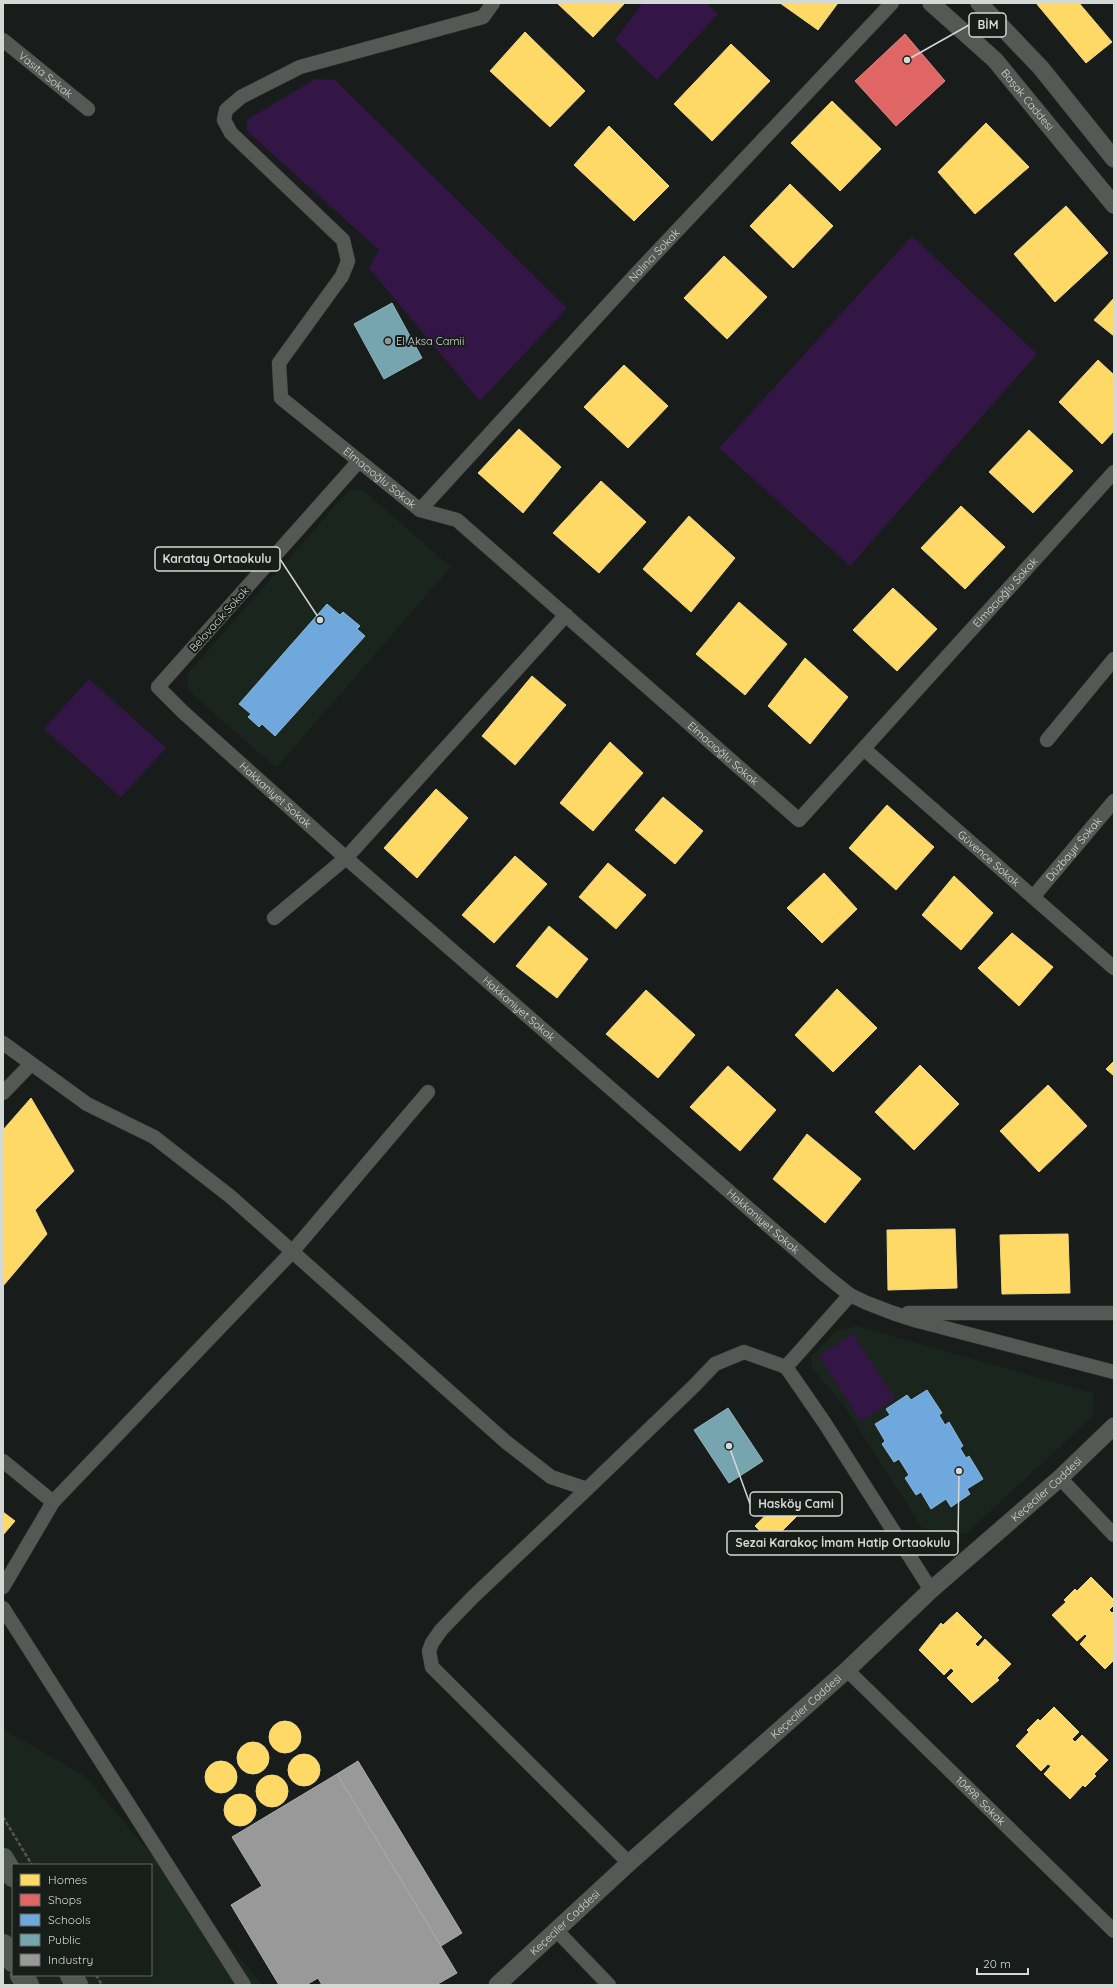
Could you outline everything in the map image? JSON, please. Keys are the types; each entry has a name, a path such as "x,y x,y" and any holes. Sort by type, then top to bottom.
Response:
{"highway":[{"path":"3,1859 12,1874"},
{"path":"3,1945 12,1959"},
{"path":"23,1976 28,1985"},
{"path":"72,1976 77,1985"}],"street":[{"name":"Elmacıoğlu Sokak","path":"493,3 483,17 300,66 241,97 226,110 224,120 231,132 344,240 348,261 342,276 279,363 281,398 420,510 457,520 799,820 1114,472"},
{"name":"Nalıncı Sokak","path":"420,510 637,273 892,3"},
{"name":"Başak Caddesi","path":"931,3 995,60 1114,205"},
{"path":"979,3 1041,68 1114,159"},
{"name":"Vasıta Sokak","path":"3,40 88,109"},
{"name":"Belovacık Sokak","path":"158,687 359,461"},
{"path":"274,918 346,858 566,615"},
{"path":"1046,740 1114,659"},
{"name":"Hakkaniyet Sokak","path":"158,687 183,712 346,858 807,1260 850,1295 867,1304 918,1321 1114,1372"},
{"name":"Güvence Sokak","path":"864,748 1114,968"},
{"name":"Düzbayır Sokak","path":"1033,897 1114,801"},
{"path":"3,1043 87,1104 154,1137 231,1197 506,1442 551,1477 587,1489"},
{"path":"3,1093 31,1064"},
{"path":"3,1587 53,1502 292,1252 428,1092"},
{"path":"786,1367 850,1295"},
{"name":"Hakkaniyet Sokak","path":"893,1313 1114,1313"},
{"path":"629,1863 432,1667 429,1651 432,1643 441,1630 468,1602 695,1385 715,1364 744,1352 786,1367 824,1422 931,1590"},
{"name":"Keçeciler Caddesi","path":"497,1985 629,1863 847,1670 931,1590 1060,1478 1114,1426"},
{"path":"3,1461 53,1502"},
{"path":"1060,1478 1114,1534"},
{"path":"3,1608 244,1985"},
{"name":"10498. Sokak","path":"847,1670 1114,1931"},
{"path":"556,1931 609,1985"}],"path":[{"path":"3,1817 31,1864"},
{"path":"97,1976 102,1985"}],"shaded area":[{"path":"643,3 706,3 718,14 657,80 615,40"},
{"path":"315,79 335,80 567,308 480,401 369,268 379,250 247,131 247,120"},
{"path":"912,236 1037,354 850,566 719,448"},
{"path":"349,490 363,490 451,567 276,768 188,690 187,674"},
{"path":"89,679 166,748 121,797 44,729"},
{"path":"857,1326 1093,1393 1094,1415 966,1534 922,1528 844,1406 812,1368 811,1357 836,1331"},
{"path":"853,1334 895,1399 861,1421 819,1356"},
{"path":"3,1729 85,1776 263,1985 3,1985"}],"building: Homes":[{"path":"557,3 625,3 593,37"},
{"path":"780,3 838,3 818,30"},
{"path":"1036,3 1079,3 1112,42 1086,63"},
{"path":"525,32 585,91 550,127 490,71"},
{"path":"731,44 770,81 712,141 674,104"},
{"path":"832,101 881,149 840,191 791,143"},
{"path":"986,123 1029,167 975,214 938,172"},
{"path":"609,126 669,186 634,221 574,165"},
{"path":"790,184 833,226 793,268 750,226"},
{"path":"1066,206 1108,253 1055,302 1014,254"},
{"path":"724,256 767,297 727,339 684,298"},
{"path":"1114,298 1114,336 1094,320"},
{"path":"1098,360 1114,375 1114,431 1102,444 1059,402"},
{"path":"624,365 668,406 628,448 584,407"},
{"path":"519,429 561,467 523,513 478,473"},
{"path":"1029,430 1073,471 1033,513 989,472"},
{"path":"601,481 646,522 599,573 553,533"},
{"path":"961,506 1005,547 965,589 921,548"},
{"path":"689,516 735,558 691,612 643,569"},
{"path":"893,588 937,629 897,671 853,630"},
{"path":"739,602 787,644 745,695 696,654"},
{"path":"805,658 848,697 810,744 768,706"},
{"path":"532,676 566,705 515,765 482,736"},
{"path":"610,742 643,773 593,831 560,803"},
{"path":"436,789 468,818 417,878 384,848"},
{"path":"663,797 703,831 675,864 635,830"},
{"path":"887,805 934,847 896,890 849,848"},
{"path":"515,856 547,884 494,943 462,915"},
{"path":"608,863 646,895 616,929 579,897"},
{"path":"824,873 857,909 822,943 787,908"},
{"path":"954,876 993,913 961,950 922,915"},
{"path":"549,926 588,959 557,998 516,966"},
{"path":"1012,933 1053,967 1019,1006 978,968"},
{"path":"837,989 877,1028 833,1072 795,1035"},
{"path":"646,990 695,1035 658,1078 606,1034"},
{"path":"1114,1061 1114,1076 1106,1069"},
{"path":"920,1065 959,1104 914,1150 875,1112"},
{"path":"728,1066 776,1110 740,1151 690,1107"},
{"path":"1048,1085 1087,1126 1039,1172 1000,1131"},
{"path":"31,1098 74,1171 35,1210 47,1234 3,1286 3,1130"},
{"path":"807,1134 861,1179 825,1223 773,1179"},
{"path":"955,1229 957,1288 888,1290 887,1230"},
{"path":"1068,1234 1070,1293 1002,1294 1000,1235"},
{"path":"780,1500 797,1516 771,1542 755,1526"},
{"path":"3,1512 15,1521 3,1535"},
{"path":"1091,1577 1114,1600 1114,1605 1109,1610 1112,1613 1114,1611 1114,1660 1105,1669 1080,1644 1087,1636 1085,1634 1077,1641 1052,1615 1066,1602 1064,1600 1075,1589 1077,1591"},
{"path":"957,1612 982,1637 975,1644 978,1647 985,1639 1011,1664 997,1678 999,1680 972,1703 947,1678 954,1671 951,1668 944,1675 919,1650 941,1623 943,1625"},
{"path":"1054,1707 1079,1732 1072,1739 1075,1742 1082,1735 1108,1760 1094,1774 1096,1776 1085,1787 1083,1785 1070,1799 1044,1774 1051,1766 1048,1764 1041,1771 1016,1746 1029,1732 1027,1730 1038,1719 1040,1721"},
{"path":"282,1721 288,1721 297,1725 301,1737 297,1749 288,1753 282,1753 273,1749 269,1740 269,1734 273,1725"},
{"path":"250,1742 256,1742 265,1746 269,1758 265,1770 256,1774 250,1774 241,1770 237,1761 237,1755 241,1746"},
{"path":"301,1754 307,1754 316,1758 320,1770 316,1782 307,1786 301,1786 292,1782 288,1773 288,1767 292,1758"},
{"path":"218,1761 224,1761 233,1765 237,1777 233,1789 224,1793 218,1793 209,1789 205,1780 205,1774 209,1765"},
{"path":"269,1775 275,1775 284,1779 288,1791 284,1803 275,1807 269,1807 260,1803 256,1794 256,1788 260,1779"},
{"path":"237,1794 243,1794 252,1798 256,1810 252,1822 243,1826 237,1826 228,1822 224,1813 224,1807 228,1798"}],"building: Shops":[{"path":"905,34 945,81 896,126 855,81"}],"building: Schools":[{"path":"327,604 340,615 343,612 360,626 357,629 365,636 275,736 262,724 259,727 248,717 251,714 239,704"},
{"path":"927,1390 942,1413 939,1415 945,1425 949,1422 963,1446 960,1448 966,1458 969,1456 983,1479 967,1489 970,1494 951,1507 946,1499 931,1509 921,1492 916,1495 905,1478 909,1475 899,1459 894,1462 882,1444 885,1441 875,1424 890,1415 886,1409 907,1395 911,1400"}],"building: Public":[{"name":"El Aksa Camii","path":"392,303 422,358 384,379 354,324"},
{"path":"728,1408 763,1461 729,1483 694,1430"}],"building: Industry":[{"path":"358,1761 462,1933 441,1946 337,1774"},
{"path":"337,1774 457,1973 436,1985 322,1985 318,1978 306,1985 279,1985 231,1905 262,1886 232,1837"}],"place":[{"name":"BİM","path":"907,60"},
{"name":"El Aksa Camii","path":"388,341"},
{"name":"Karatay Ortaokulu","path":"320,620"},
{"name":"Hasköy Cami","path":"729,1446"},
{"name":"Sezai Karakoç İmam Hatip Ortaokulu","path":"959,1471"}]}
